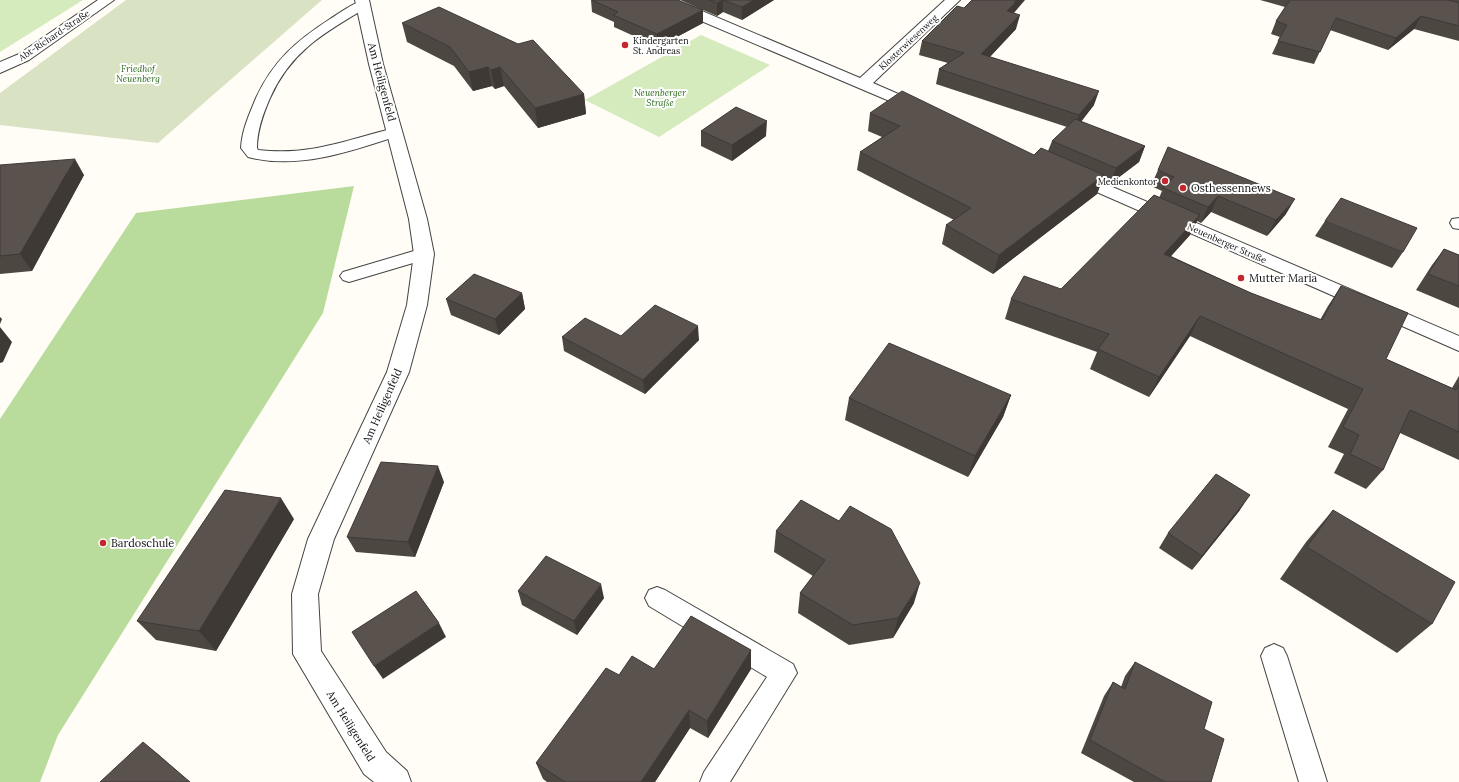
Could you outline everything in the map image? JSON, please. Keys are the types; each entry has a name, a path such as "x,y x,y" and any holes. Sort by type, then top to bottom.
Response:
{"street":[{"name":"Abt-Richard-Straße","path":"0,68 24,57 108,0"},
{"path":"664,0 936,115"},
{"name":"Klosterwiesenweg","path":"863,84 953,0"},
{"name":"Am Heiligenfeld","path":"362,3 376,64 418,219 424,254 417,306 398,372 321,539 305,594 307,654 379,776"},
{"name":"Neuenberger Straße","path":"1059,170 1459,344"}],"lane":[{"path":"362,3 302,45 287,59 274,77 253,119 249,148 253,154 268,156 314,155 344,148 395,132"},
{"path":"349,276 424,254"},
{"path":"657,598 784,673 714,782"},
{"path":"1274,656 1313,782"}],"green space":[{"path":"0,0 83,0 0,52"},
{"name":"Friedhof Neuenberg","path":"126,0 322,0 158,143 0,125 0,93"},
{"name":"Neuenberger Straße","path":"701,35 770,65 659,137 585,100"},
{"name":"Bardoschule","path":"354,186 323,313 58,735 40,782 0,782 0,419 136,213"}],"building":[{"path":"592,0 677,0 703,10 657,34 613,15 618,12"},
{"path":"709,0 723,0 717,3"},
{"path":"723,0 754,0 742,7"},
{"path":"972,0 1016,0 1007,11 1020,15 981,54 1099,91 1079,115 939,69 964,53 922,41 957,6 964,8"},
{"path":"1290,0 1448,0 1459,3 1459,26 1421,16 1396,38 1336,18 1320,52 1278,41 1287,25 1276,21"},
{"path":"439,7 518,44 533,40 584,94 535,108 500,67 491,70 488,67 469,72 450,47 402,23"},
{"path":"902,91 1034,155 1041,148 1104,175 999,255 946,225 971,208 860,152 900,126 870,113"},
{"path":"736,107 767,121 732,145 701,131"},
{"path":"1075,119 1145,146 1116,168 1052,141"},
{"path":"1168,147 1295,199 1276,220 1218,196 1208,207 1163,188 1174,177 1158,170"},
{"path":"75,159 20,254 0,256 0,165"},
{"path":"1154,195 1200,215 1164,254 1251,293 1322,320 1341,286 1408,313 1386,359 1456,390 1459,385 1459,432 1410,410 1383,470 1350,454 1359,435 1343,427 1363,389 1200,316 1159,377 1098,349 1109,334 1011,299 1024,276 1061,289"},
{"path":"1341,198 1417,228 1403,252 1325,221"},
{"path":"1444,249 1459,255 1459,286 1428,274"},
{"path":"474,274 522,293 495,319 446,299"},
{"path":"655,305 698,326 643,380 562,337 585,318 621,336"},
{"path":"889,343 1011,395 975,456 849,398"},
{"path":"381,462 438,466 408,542 347,537"},
{"path":"1216,474 1250,495 1202,556 1168,533"},
{"path":"225,490 281,498 199,631 137,621"},
{"path":"801,500 839,521 850,506 891,529 920,583 898,618 853,625 800,593 825,560 776,531"},
{"path":"1333,510 1455,582 1432,624 1307,547"},
{"path":"546,556 601,584 574,621 518,591"},
{"path":"416,591 439,623 374,666 352,632"},
{"path":"691,616 751,650 707,721 689,710 641,782 565,782 536,763 606,668 619,675 632,656 654,669"},
{"path":"1135,662 1212,702 1204,729 1224,739 1211,782 1165,782 1090,740 1113,682 1125,689"},
{"path":"143,742 190,782 100,782"}],"place":[{"name":"Kindergarten St. Andreas","path":"625,45"},
{"name":"Medienkontor","path":"1165,181"},
{"name":"Osthessennews","path":"1183,188"},
{"name":"Mutter Maria","path":"1241,278"},
{"name":"Bardoschule","path":"103,543"}]}
